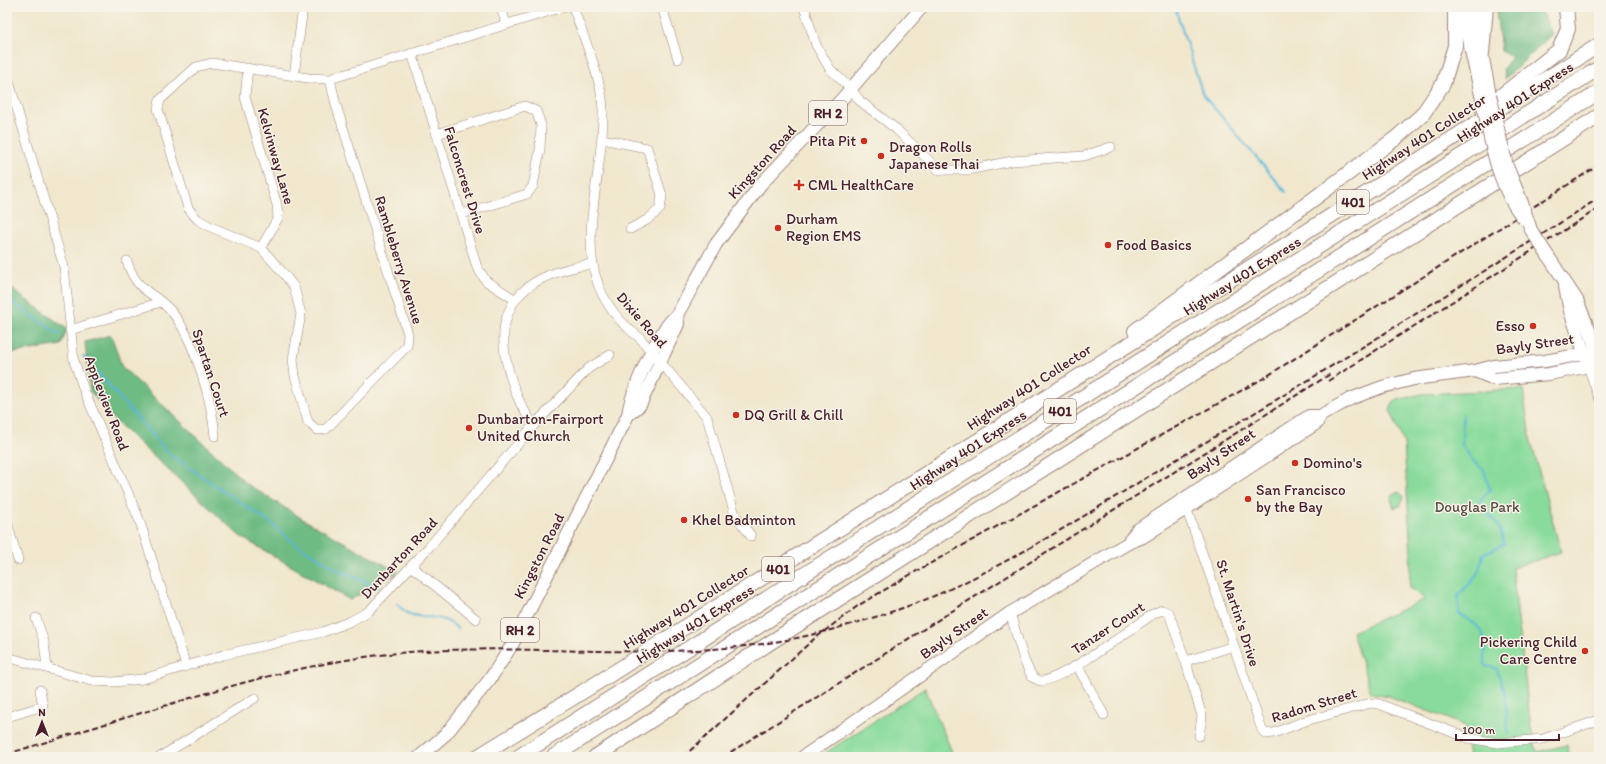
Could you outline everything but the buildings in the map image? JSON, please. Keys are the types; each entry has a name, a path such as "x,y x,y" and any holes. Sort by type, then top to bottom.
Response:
{"highway":[{"path":"1077,376 1148,321 1396,138 1422,115 1443,84 1455,46 1455,7"},
{"path":"1482,53 1486,7"},
{"path":"1460,134 1482,110 1559,50 1568,29 1566,7"},
{"name":"Highway 401 Collector","path":"477,757 605,678 1599,45"},
{"name":"Highway 401 Express","path":"518,757 1599,68"},
{"name":"401","path":"553,757 1599,92"},
{"name":"401","path":"595,757 784,634 1599,116"}],"main road":[{"name":"Kingston Road","path":"419,757 446,734 490,679 512,645 628,415 630,403 655,357 669,322 677,316 716,244 768,176 851,89 922,7"},
{"path":"1461,7 1486,97"},
{"path":"1473,7 1482,53 1486,97 1499,171 1516,209 1528,224 1580,306 1593,352 1595,365"},
{"name":"Bayly Street","path":"803,757 1010,613 1128,543 1143,537 1185,504 1317,423 1320,416 1350,399 1382,387 1442,374 1475,371 1494,366 1545,361 1593,352"},
{"name":"Bayly Street","path":"1475,371 1494,379 1549,374 1595,365"}],"street":[{"path":"294,76 303,7"},
{"path":"501,7 506,24"},
{"name":"Rambleberry Avenue","path":"330,79 336,105 408,334 407,346 326,429 317,430 308,422 294,376 293,359 301,314 294,287 261,248 197,219 188,208 158,109 160,100 196,67 212,63 294,76 330,79 563,7"},
{"name":"Dixie Road","path":"573,7 596,72 603,108 602,139 590,225 592,264 602,296 627,328 640,338 707,417 735,516 751,536"},
{"path":"662,7 678,59"},
{"path":"804,7 816,45 830,69 851,89 860,101 896,129 939,170 968,170 1012,161 1084,156 1111,147"},
{"name":"Falconcrest Drive","path":"412,53 477,267 486,281 514,299"},
{"name":"Kelvinway Lane","path":"248,68 245,97 278,212 276,223 261,248"},
{"name":"Appleview Road","path":"7,75 64,267 74,361 84,390 139,519 186,666"},
{"path":"437,134 525,106 536,111 541,125 540,150 534,186 527,194 462,214"},
{"path":"602,139 647,148 662,195 660,208 647,220 630,229"},
{"name":"Spartan Court","path":"127,261 137,284 161,302 180,324 190,341 213,414 215,436"},
{"path":"534,425 516,398 504,349 503,331 514,299 533,283 548,276 592,264"},
{"path":"70,330 161,302"},
{"name":"Dunbarton Road","path":"7,657 78,678 114,682 143,679 266,644 324,632 351,621 369,611 411,566 534,425 589,368 610,355"},
{"path":"1595,365 1599,398"},
{"name":"St. Martin's Drive","path":"1185,504 1262,730 1266,734"},
{"path":"7,524 18,560"},
{"path":"411,566 476,619"},
{"name":"Tanzer Court","path":"1010,613 1024,660 1032,677 1040,681 1049,679 1077,666 1153,614 1162,610 1169,613 1173,621 1202,716 1199,736"},
{"path":"36,618 44,642 47,668"},
{"path":"1186,662 1234,646"},
{"path":"1077,666 1104,715"},
{"path":"7,717 43,706 40,690"},
{"path":"160,757 255,698"},
{"name":"Radom Street","path":"1266,734 1274,734 1305,721 1371,703 1379,704 1468,738 1498,743 1543,739 1599,721"}],"green space":[{"path":"1501,7 1540,7 1552,34 1505,79 1503,69 1512,57 1501,51 1496,11"},
{"path":"7,282 14,291 67,329 61,345 7,354"},
{"path":"111,335 122,367 247,484 306,521 398,572 350,600 241,537 112,418 90,391 85,342"},
{"name":"Douglas Park","path":"1523,389 1530,438 1561,552 1512,568 1531,728 1537,752 1567,745 1568,757 1469,757 1464,725 1389,696 1371,693 1352,632 1425,599 1409,588 1411,553 1404,443 1390,410 1393,401 1422,394"},
{"path":"1399,492 1404,497 1400,506 1394,508 1391,499 1392,495"},
{"path":"925,688 954,757 819,757"}],"waterway":[{"path":"1175,7 1203,95 1286,192"},
{"path":"7,299 60,335"},
{"path":"83,356 169,454 272,524 294,543 340,571 383,589"},
{"path":"1463,414 1462,445 1474,462 1484,470 1490,490 1479,502 1484,511 1499,526 1504,544 1483,554 1480,567 1475,577 1458,595 1459,614 1476,625 1483,634 1485,666 1496,668 1505,692 1508,734"},
{"path":"397,604 409,614 440,619 452,624 458,629"}],"railway":[{"path":"683,757 814,639 859,605 913,573 1264,378 1599,165"},
{"path":"7,754 225,688 285,672 347,660 409,652 460,650 511,649 664,651 714,649 765,644 815,634 909,606 956,586 1021,553 1338,362 1599,198"},
{"path":"1328,381 1599,208"},
{"path":"723,757 949,613 1332,373"}],"place":[{"name":"Pita Pit","path":"864,141"},
{"name":"Dragon Rolls Japanese Thai","path":"881,156"},
{"name":"CML HealthCare","path":"799,185"},
{"name":"Durham Region EMS","path":"778,228"},
{"name":"Food Basics","path":"1108,245"},
{"name":"Esso","path":"1533,326"},
{"name":"DQ Grill & Chill","path":"736,415"},
{"name":"Dunbarton-Fairport United Church","path":"469,428"},
{"name":"Domino's","path":"1295,463"},
{"name":"San Francisco by the Bay","path":"1248,499"},
{"name":"Khel Badminton","path":"684,520"},
{"name":"Pickering Child Care Centre","path":"1585,651"}]}
